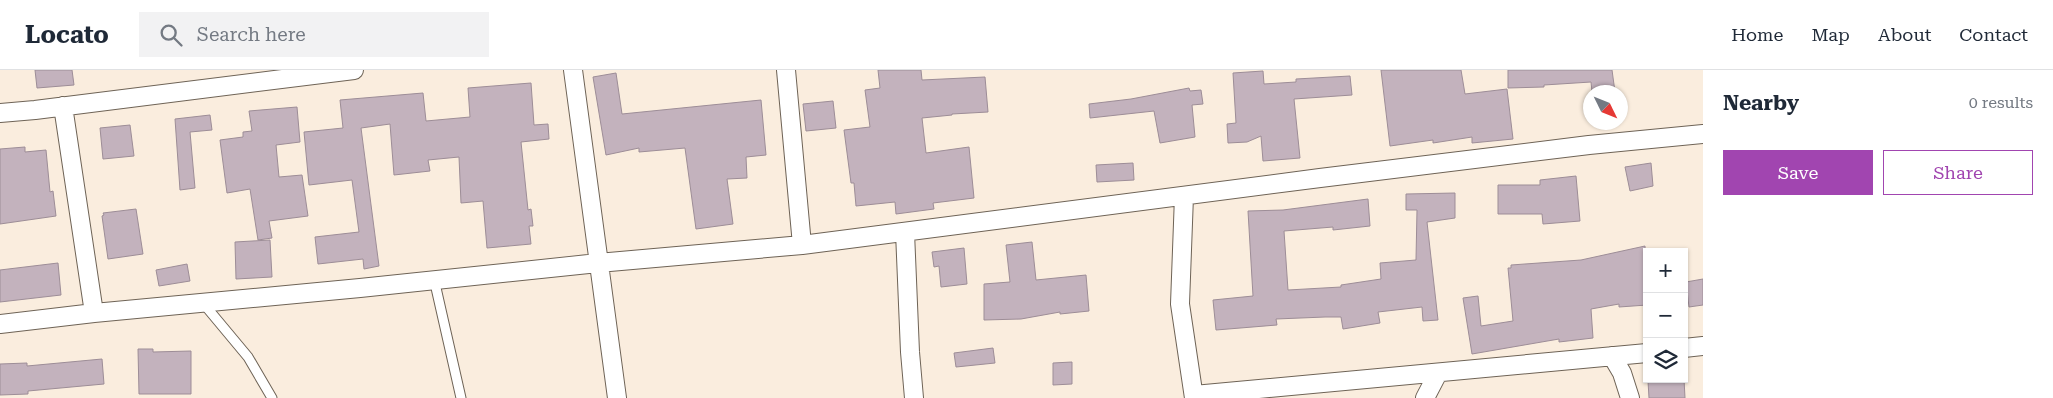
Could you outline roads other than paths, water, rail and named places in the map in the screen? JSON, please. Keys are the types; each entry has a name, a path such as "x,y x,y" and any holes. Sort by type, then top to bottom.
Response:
{"street":[{"path":"0,113 63,106 242,77 354,70"},
{"path":"574,70 617,398"},
{"path":"786,70 802,245"},
{"path":"63,106 94,313"},
{"path":"0,324 434,279 802,245 1579,146 1703,134"},
{"path":"1184,196 1180,304 1194,397 1438,374 1539,361 1643,352"},
{"path":"905,232 910,352 914,398"},
{"path":"1688,348 1703,346"},
{"path":"1612,356 1622,373 1630,398"},
{"path":"1425,398 1438,374"}],"lane":[{"path":"434,279 461,398"},
{"path":"203,303 248,358 272,398"}]}
